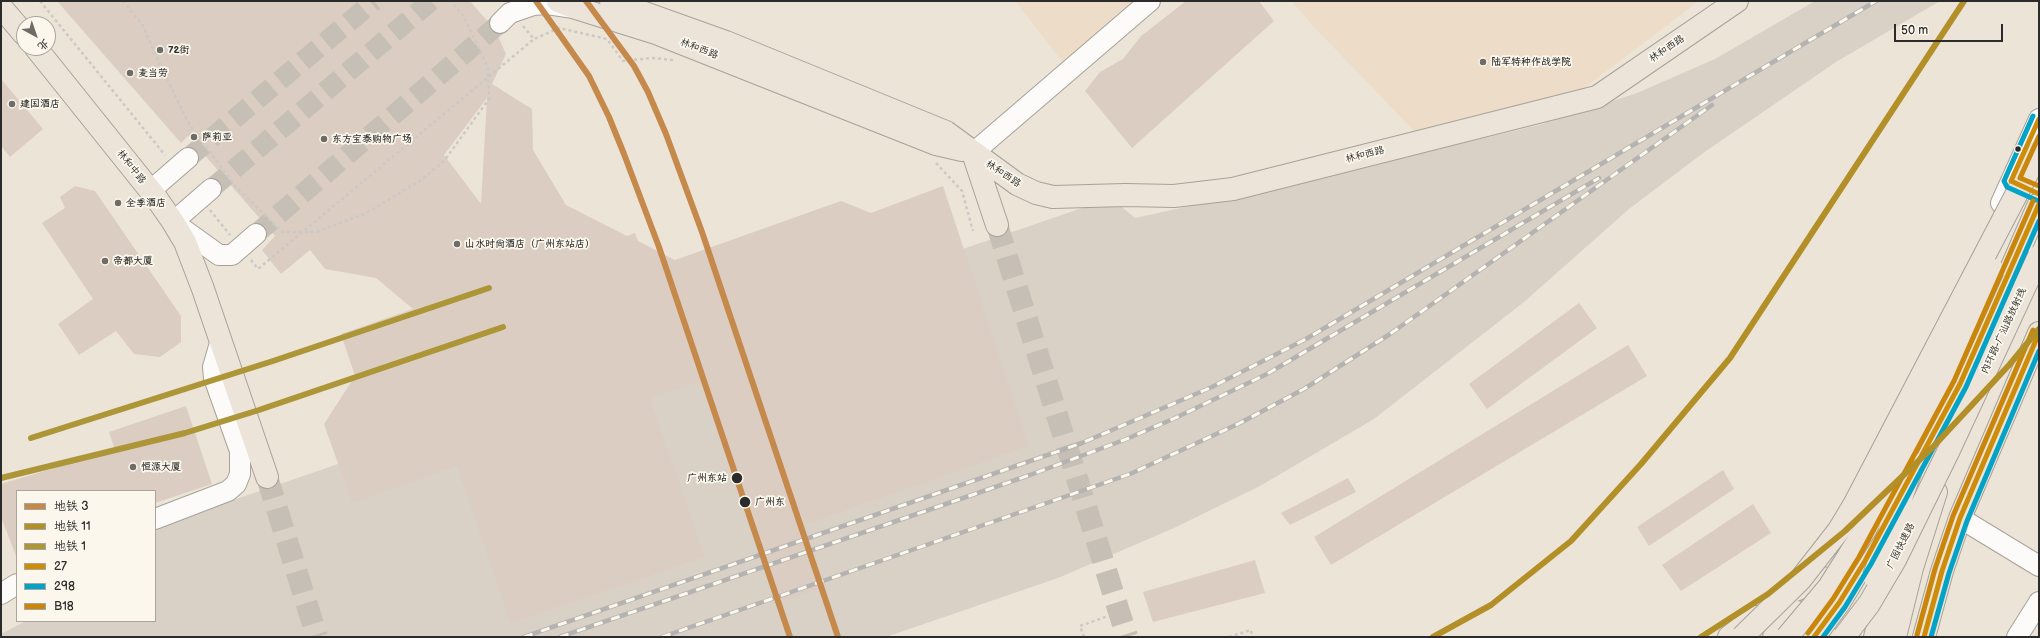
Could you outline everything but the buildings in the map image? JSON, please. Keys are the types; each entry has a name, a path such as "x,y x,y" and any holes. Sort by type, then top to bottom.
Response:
{"main road":[{"name":"林和西路","path":"617,2 668,20 866,98 946,132 1017,184 1036,193 1053,197 1125,195 1174,196 1233,189 1597,96 1737,1"},
{"name":"林和西路","path":"567,5 683,43 936,144 973,153"},
{"path":"1,7 16,25"},
{"name":"林和中路","path":"42,56 150,191 173,222 185,242 267,477"},
{"path":"1742,637 1800,580 1839,530 1854,505 2039,151"},
{"path":"973,153 998,226"},
{"path":"1857,637 1878,563 2039,167"},
{"path":"2011,181 2039,194"},
{"path":"1787,637 1829,587 1848,559 1953,380 2016,258 2039,204"},
{"name":"内环路-广汕路放射线","path":"1949,450 2039,256"},
{"path":"2016,258 2039,267"},
{"path":"1924,637 1942,571 1960,518 2039,333"},
{"path":"1814,637 1839,603 1865,560 1916,468 1953,380"},
{"path":"1875,637 1888,585 1953,380"},
{"path":"1895,637 1912,568 1949,450"},
{"name":"广园快速路","path":"1844,637 1869,604 1894,560 1949,450"},
{"path":"1774,637 1795,614 1823,578 1865,508 1916,468"},
{"path":"1853,637 1870,610 1894,560"},
{"path":"1729,637 1778,598 1823,578"}],"street":[{"path":"973,153 1150,1"},
{"path":"510,12 533,5 567,5"},
{"path":"1865,508 1916,401 2039,119"},
{"path":"150,191 182,163"},
{"path":"206,194 173,222 219,255 232,255 256,234"},
{"path":"156,519 228,491 236,484 240,474 240,450 214,378 213,367 220,343"},
{"path":"1960,518 2039,566"},
{"path":"1,594 16,585"},
{"path":"2017,637 2039,602"}],"path":[{"path":"40,1 182,163"},
{"path":"123,1 142,24 189,124 236,187 282,232 317,232 366,213 420,181 444,161 489,99 488,68 464,17 451,1"},
{"path":"510,12 534,38"},
{"path":"206,194 240,247 258,269 534,38 559,28 607,39 623,61 652,58"},
{"path":"1084,637 1080,626 1108,616"},
{"path":"1228,637 1251,630 1252,637"}],"shaded area":[{"path":"1015,1 1142,1 1065,65"},
{"name":"陆军特种作战学院","path":"1291,1 1699,1 1575,95 1417,134"},
{"name":"广州东站","path":"1815,1 1940,1 1836,62 1706,151 1629,209 1524,302 1374,419 1260,486 1174,528 1058,578 886,637 1,637 1,634 24,622 156,622 156,527 1111,198 1135,218 1300,182 1539,125 1637,93 1715,59"}],"tunnel":[{"path":"188,158 374,1"},
{"path":"211,189 431,1"},
{"path":"256,234 500,23"},
{"path":"997,225 1127,637"},
{"path":"267,477 317,637"}],"railway":[{"path":"524,637 1082,443 1212,387 1306,339 1876,1"},
{"path":"662,637 1130,474 1240,423 1304,389 1390,334 1712,105"},
{"path":"560,637 1030,475 1124,440 1173,419 1267,374 1599,178"}],"metro line":[{"name":"3","path":"536,1 589,76 609,117 624,154 659,247 790,637"},
{"name":"3","path":"586,1 634,66 648,92 666,134 702,232 838,637"},
{"name":"11","path":"1433,637 1491,605 1571,541 1641,464 1730,358 1964,1"},
{"name":"1","path":"31,438 273,361 489,288"},
{"name":"1","path":"1,478 185,433 259,410 503,327"},
{"name":"11","path":"1701,637 1768,594 1845,531 1932,448 2010,364 2039,329"}],"transit line":[{"name":"298","path":"2033,116 2004,181 2007,187 2036,200"},
{"name":"27","path":"2039,119 2011,181 2039,194"},
{"name":"B18","path":"2039,136 2020,178 2039,186"},
{"name":"B18","path":"1808,633 1833,599 1859,557 1954,381 2033,201"},
{"name":"27","path":"1814,637 1839,603 1865,561 1960,384 2039,204"},
{"name":"298","path":"1823,637 1845,607 1871,564 1966,387 2039,221"},
{"name":"B18","path":"1917,635 1935,569 1953,516 2033,330"},
{"name":"27","path":"1924,637 1942,571 1960,518 2039,333"},
{"name":"298","path":"1931,637 1949,573 1967,521 2039,351"}],"place":[{"name":"72街","path":"160,50"},
{"name":"陆军特种作战学院","path":"1483,62"},
{"name":"麦当劳","path":"130,73"},
{"name":"建国酒店","path":"12,104"},
{"name":"萨莉亚","path":"194,137"},
{"name":"东方宝泰购物广场","path":"324,139"},
{"name":"全季酒店","path":"118,203"},
{"name":"山水时尚酒店（广州东站店）","path":"457,244"},
{"name":"帝都大厦","path":"105,261"},
{"name":"恒源大厦","path":"133,467"},
{"name":"广州东站","path":"737,478"},
{"name":"广州东","path":"745,502"}]}
